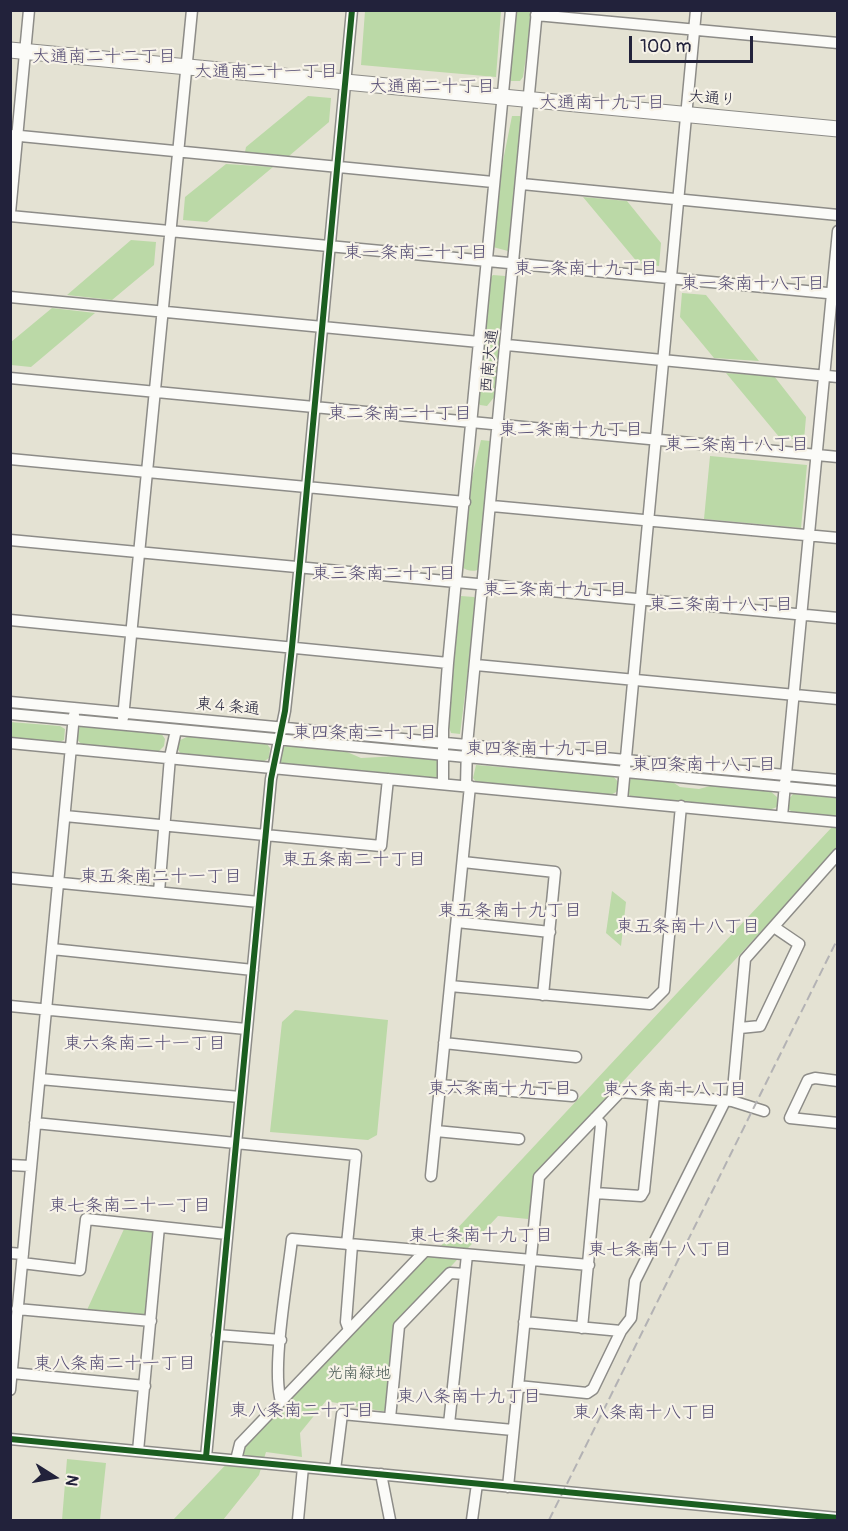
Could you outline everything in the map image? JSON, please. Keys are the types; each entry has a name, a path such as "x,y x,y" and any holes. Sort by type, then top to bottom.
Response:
{"highway":[{"name":"大通り","path":"18,51 837,129"}],"street":[{"path":"29,10 18,51 10,214 834,294"},
{"path":"123,725 192,10"},
{"path":"206,1457 273,768 282,727 292,647 352,10"},
{"name":"西南大通","path":"443,784 448,663 511,10"},
{"path":"622,800 696,10"},
{"path":"537,13 837,43"},
{"name":"西南大通","path":"431,1176 463,862 468,786 467,745 492,506 537,13"},
{"path":"14,135 493,182"},
{"path":"522,184 837,215"},
{"path":"782,816 823,376 834,294 837,231"},
{"path":"10,297 479,342"},
{"path":"507,345 837,377"},
{"path":"10,378 837,457"},
{"path":"10,459 465,502"},
{"path":"492,506 837,538"},
{"path":"10,540 837,618"},
{"path":"10,620 448,663"},
{"path":"476,665 837,699"},
{"name":"東４条通","path":"10,702 837,780"},
{"path":"10,1390 75,708"},
{"name":"東４条通","path":"10,714 837,792"},
{"path":"159,892 170,757 176,730"},
{"path":"10,743 837,822"},
{"path":"65,816 381,846 388,779"},
{"path":"450,986 650,1004 664,990 681,806"},
{"path":"518,1386 587,1393 593,1389 621,1332 631,1318 635,1281 729,1101 740,1028 745,959 837,854"},
{"path":"463,862 555,872 543,995"},
{"path":"10,878 259,902"},
{"path":"457,922 550,932"},
{"path":"740,1028 760,1026 800,944 774,927"},
{"path":"51,949 253,970"},
{"path":"10,1006 246,1029"},
{"path":"444,1043 576,1057"},
{"path":"837,1081 815,1078 808,1080 790,1118 837,1123"},
{"path":"39,1079 240,1097"},
{"path":"440,1085 572,1096"},
{"path":"508,1487 539,1176 620,1092 729,1101 764,1111"},
{"path":"596,1193 641,1196 644,1191 654,1095"},
{"path":"582,1328 601,1124 595,1118"},
{"path":"35,1123 236,1141 356,1155 349,1244 346,1322 349,1330"},
{"path":"436,1131 519,1139"},
{"path":"10,1165 30,1167"},
{"path":"10,1253 22,1259 80,1270 86,1219 227,1234"},
{"path":"138,1451 159,1227"},
{"path":"282,1401 278,1390 291,1239 589,1265"},
{"path":"236,1460 240,1444 424,1252"},
{"path":"390,1418 399,1326 450,1273 453,1254"},
{"path":"449,1424 466,1255"},
{"path":"450,1273 465,1274"},
{"path":"17,1309 151,1321"},
{"path":"524,1322 621,1332"},
{"path":"218,1335 281,1340"},
{"path":"12,1372 145,1386"},
{"path":"335,1470 342,1414 513,1430"},
{"path":"10,1439 837,1518"},
{"path":"298,1521 303,1467"},
{"path":"381,1474 390,1521"},
{"path":"472,1521 477,1484"}],"green space":[{"path":"365,11 501,11 496,77 361,65"},
{"path":"516,11 533,11 523,77 520,81 511,81 509,77"},
{"path":"308,96 331,98 329,122 289,156 245,152 246,147"},
{"path":"512,116 520,116 523,119 508,251 493,247 498,186"},
{"path":"226,164 273,167 207,222 183,220 185,197"},
{"path":"583,197 627,201 661,243 659,266 638,263"},
{"path":"131,240 156,242 154,265 112,300 67,295"},
{"path":"493,275 505,276 508,279 495,396 487,406 480,405 478,401 490,278"},
{"path":"682,293 706,295 759,361 714,358 680,317"},
{"path":"52,308 95,313 31,367 11,365 11,342"},
{"path":"726,373 774,376 806,417 804,440 780,438"},
{"path":"481,440 490,441 493,445 480,569 471,571 462,567 469,490"},
{"path":"710,456 807,465 801,528 704,519"},
{"path":"461,596 474,597 477,600 460,734 451,733 447,721"},
{"path":"10,722 60,726 65,729 64,740 57,743 11,739"},
{"path":"83,725 161,733 165,739 164,746 158,752 81,744 76,738 76,730"},
{"path":"189,736 267,744 270,748 269,758 260,764 181,754 177,748 178,741"},
{"path":"287,746 347,752 361,758 399,756 437,759 441,762 440,776 435,779 279,763 282,748"},
{"path":"476,765 613,776 619,783 618,791 609,796 477,783 473,778"},
{"path":"634,778 671,781 680,787 699,789 714,785 769,790 777,797 777,807 769,810 631,797 627,792 628,781"},
{"path":"793,794 837,798 837,817 794,813 788,809 789,799"},
{"name":"光南緑地","path":"833,826 837,827 837,849 536,1176 528,1219 498,1216 396,1325 387,1412 326,1401 300,1433 302,1457 266,1452 259,1475 223,1520 173,1520 425,1256 439,1248"},
{"path":"612,891 626,902 621,946 606,933"},
{"path":"295,1010 388,1020 377,1135 368,1140 270,1132 282,1022"},
{"path":"124,1229 154,1232 146,1316 87,1310"},
{"path":"67,1459 106,1463 100,1520 62,1520"}],"railway":[{"path":"549,1520 838,938"}],"cycle path":[{"path":"206,1457 271,779 285,711 292,647 352,10"},
{"path":"10,1439 838,1518"}],"district":[{"name":"大通南二十二丁目","path":"104,57"},
{"name":"大通南二十一丁目","path":"266,72"},
{"name":"大通南二十丁目","path":"432,87"},
{"name":"大通南十九丁目","path":"602,103"},
{"name":"東一条南二十丁目","path":"416,253"},
{"name":"東一条南十九丁目","path":"586,269"},
{"name":"東一条南十八丁目","path":"753,284"},
{"name":"東二条南二十丁目","path":"400,414"},
{"name":"東二条南十九丁目","path":"571,430"},
{"name":"東二条南十八丁目","path":"737,445"},
{"name":"東三条南二十丁目","path":"384,574"},
{"name":"東三条南十九丁目","path":"555,590"},
{"name":"東三条南十八丁目","path":"721,605"},
{"name":"東四条南二十丁目","path":"365,733"},
{"name":"東四条南十九丁目","path":"538,749"},
{"name":"東四条南十八丁目","path":"704,765"},
{"name":"東五条南二十丁目","path":"354,860"},
{"name":"東五条南二十一丁目","path":"161,877"},
{"name":"東五条南十九丁目","path":"510,911"},
{"name":"東五条南十八丁目","path":"688,927"},
{"name":"東六条南二十一丁目","path":"145,1044"},
{"name":"東六条南十九丁目","path":"500,1089"},
{"name":"東六条南十八丁目","path":"675,1090"},
{"name":"東七条南二十一丁目","path":"130,1206"},
{"name":"東七条南十九丁目","path":"481,1236"},
{"name":"東七条南十八丁目","path":"660,1250"},
{"name":"東八条南二十一丁目","path":"115,1364"},
{"name":"東八条南十九丁目","path":"469,1397"},
{"name":"東八条南二十丁目","path":"302,1411"},
{"name":"東八条南十八丁目","path":"645,1413"}]}
